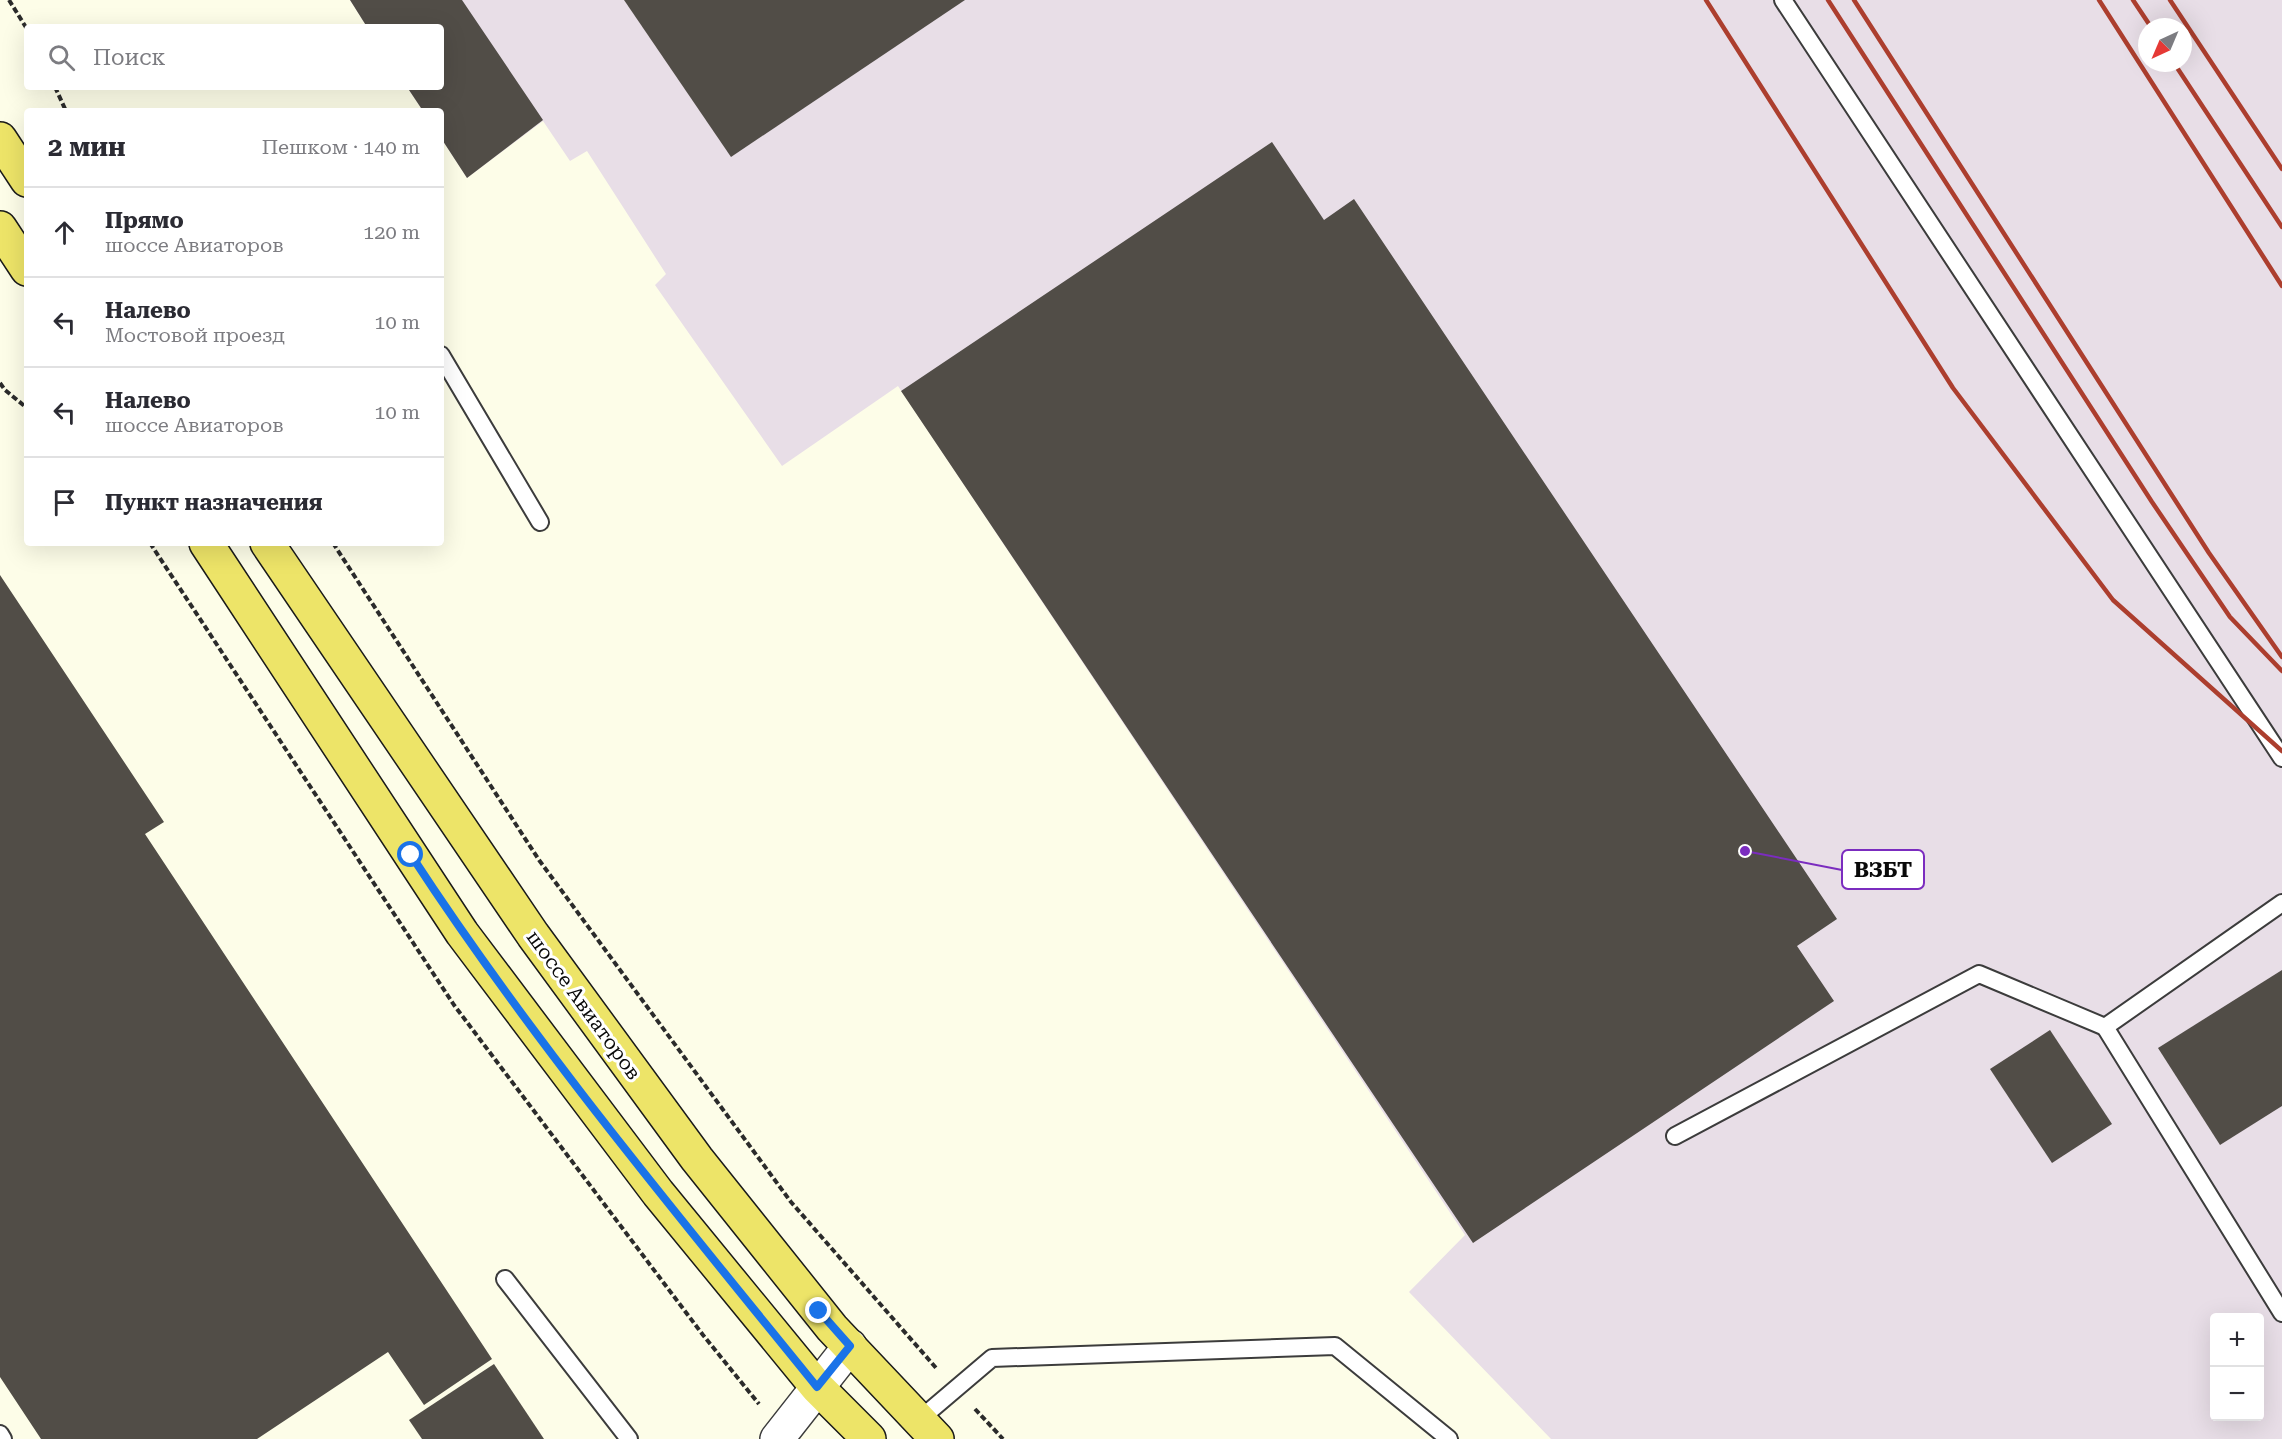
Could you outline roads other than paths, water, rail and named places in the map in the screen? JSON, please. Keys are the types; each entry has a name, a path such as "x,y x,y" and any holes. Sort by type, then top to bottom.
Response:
{"main road":[{"path":"0,138 24,175"},
{"path":"0,228 24,264"},
{"path":"208,546 462,933 658,1193 817,1387 869,1439"},
{"name":"шоссе Авиаторов","path":"269,546 533,935 697,1159 850,1346 928,1430"}],"street":[{"path":"780,1436 850,1346"}],"lane":[{"path":"1783,0 2282,758"},
{"path":"444,360 540,522"},
{"path":"2105,1027 2282,903"},
{"path":"1675,1136 1979,974 2105,1027 2282,1312"},
{"path":"505,1279 629,1439"},
{"path":"928,1430 956,1389 992,1358 1335,1347 1449,1439"},
{"path":"0,1434 3,1439"}],"railway":[{"path":"1706,0 1953,388 2113,600 2282,751"},
{"path":"1828,0 2152,502 2230,617 2282,671"},
{"path":"1854,0 2209,553 2282,657"},
{"path":"2099,0 2282,286"},
{"path":"2133,0 2145,18"},
{"path":"2170,0 2282,169"},
{"path":"2180,72 2282,227"}],"place":[{"name":"ВЗБТ","path":"1745,851"}]}
